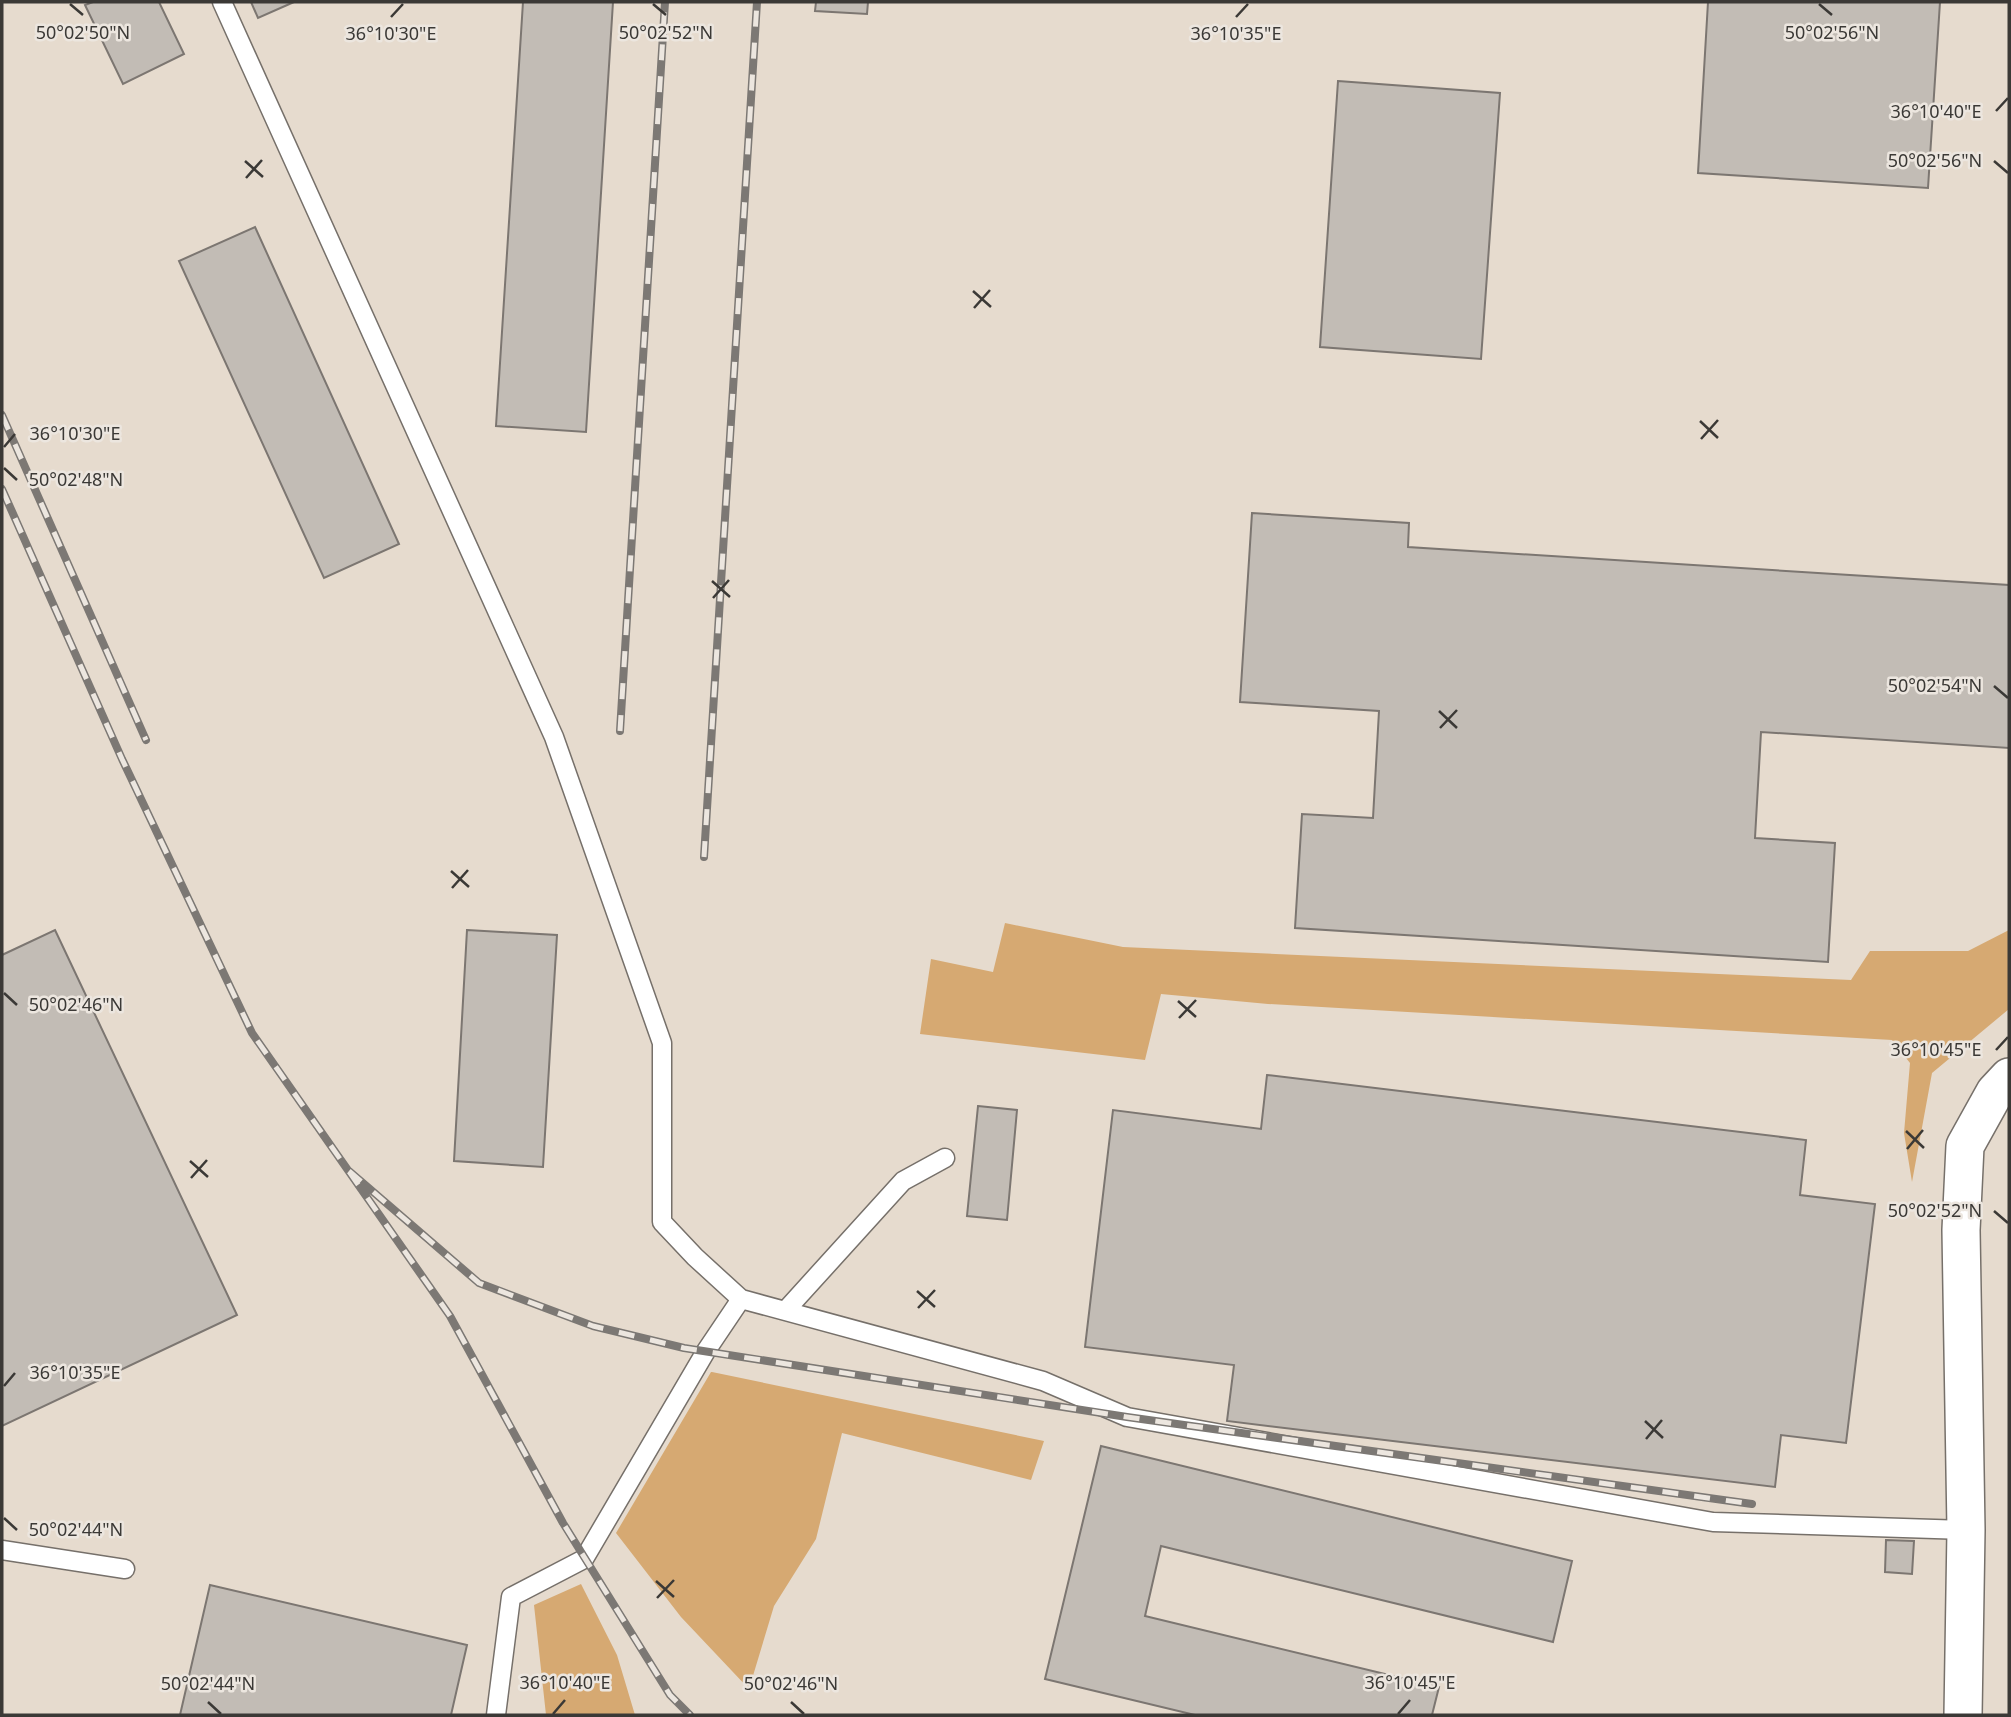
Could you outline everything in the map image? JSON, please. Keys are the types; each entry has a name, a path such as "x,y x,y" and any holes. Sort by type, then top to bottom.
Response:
{"street":[{"path":"1963,1715 1966,1530 1961,1230 1965,1146 1995,1092 2009,1077"}],"lane":[{"path":"222,2 554,737 662,1043 662,1222 695,1257 741,1298 1043,1381 1127,1417 1713,1522 1966,1530"},
{"path":"786,1310 903,1181 945,1158"},
{"path":"496,1715 511,1597 584,1559 706,1351 741,1298"},
{"path":"2,1550 125,1569"}],"shaded area":[{"path":"2,2 2009,2 2009,1715 2,1715"},
{"path":"1005,923 1123,947 1851,980 1870,951 1968,951 2009,930 2009,1009 1932,1073 1912,1182 1904,1133 1910,1063 1892,1040 1268,1004 1161,994 1145,1060 920,1034 931,959 993,972"},
{"path":"711,1372 1044,1441 1031,1480 842,1433 816,1539 774,1606 749,1689 681,1617 616,1533"},
{"path":"581,1584 617,1655 635,1715 546,1715 534,1605"}],"building":[{"path":"93,2 159,2 184,54 123,84 85,5"},
{"path":"251,2 294,2 258,18"},
{"path":"523,2 613,2 586,432 496,426"},
{"path":"816,2 868,2 867,14 815,11"},
{"path":"1708,2 1940,2 1928,188 1698,173"},
{"path":"1338,81 1500,93 1481,359 1320,347"},
{"path":"255,227 399,544 324,578 179,261"},
{"path":"1252,513 1409,523 1408,547 2009,585 2009,748 1761,732 1755,838 1835,843 1828,962 1295,928 1302,814 1373,818 1379,711 1240,702"},
{"path":"55,930 237,1315 2,1426 2,955"},
{"path":"467,930 557,935 543,1167 454,1161"},
{"path":"1267,1075 1806,1140 1800,1195 1875,1204 1846,1443 1781,1435 1775,1487 1227,1421 1234,1365 1085,1347 1113,1110 1261,1129"},
{"path":"978,1106 1017,1110 1007,1220 967,1216"},
{"path":"1101,1446 1572,1561 1553,1642 1161,1546 1145,1616 1439,1687 1432,1715 1195,1715 1045,1679"},
{"path":"1886,1540 1914,1541 1912,1574 1885,1572"},
{"path":"210,1585 467,1645 451,1715 180,1715"}],"railway":[{"path":"620,731 665,2"},
{"path":"704,857 757,2"},
{"path":"2,415 146,740"},
{"path":"2,489 122,759 252,1033 450,1316 563,1523 670,1695 690,1715"},
{"path":"349,1171 479,1283 593,1326 684,1348 1127,1417 1752,1504"}]}
